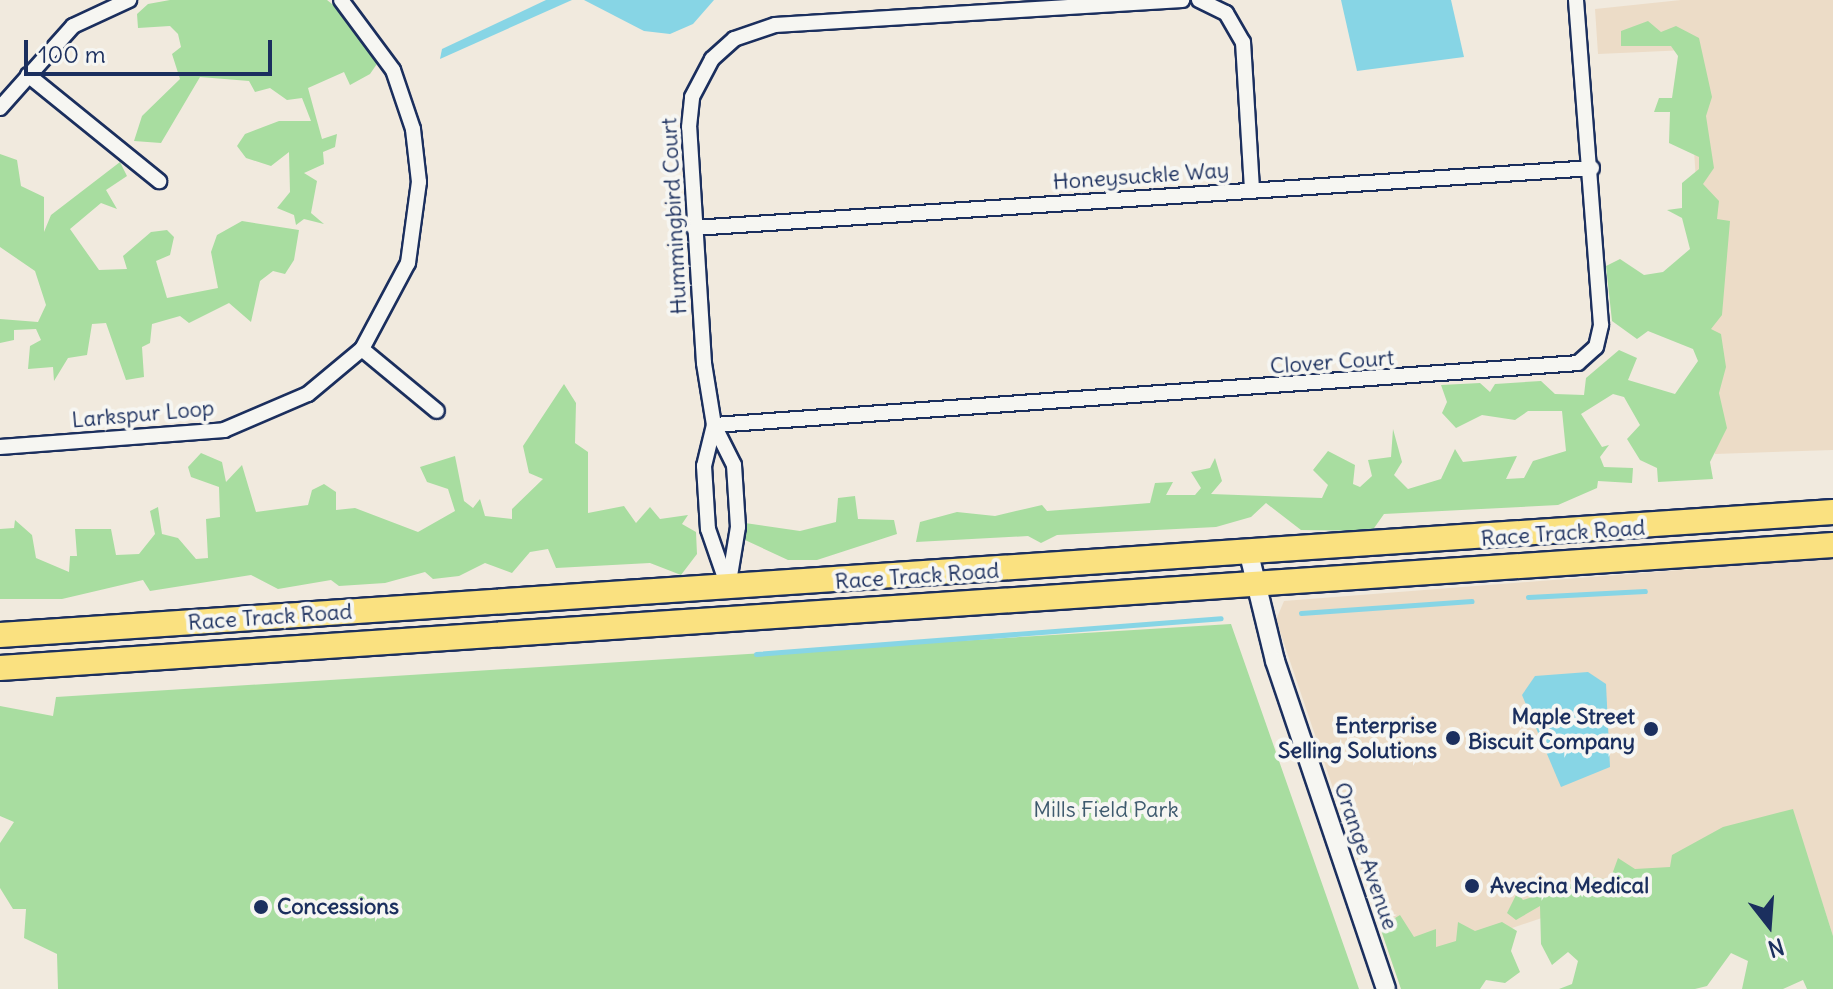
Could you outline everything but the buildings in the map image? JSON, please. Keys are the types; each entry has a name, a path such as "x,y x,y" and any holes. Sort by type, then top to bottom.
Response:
{"main road":[{"name":"Race Track Road","path":"0,635 1249,554 1833,512"},
{"path":"1773,517 1775,550"},
{"name":"Race Track Road","path":"0,668 1833,545"}],"street":[{"path":"0,108 73,26 129,0"},
{"name":"Larkspur Loop","path":"0,447 224,430 308,394 362,349 408,263 419,182 413,129 393,70 341,0"},
{"name":"Hummingbird Court","path":"728,588 708,529 704,466 714,425 694,228 689,112 696,83 722,48 775,25 957,7 1182,0"},
{"path":"1199,0 1226,13 1243,42 1252,191"},
{"name":"Clover Court","path":"714,425 1569,367 1596,347 1601,325 1592,168 1576,0"},
{"path":"28,75 159,181"},
{"name":"Honeysuckle Way","path":"694,228 1592,168"},
{"path":"362,349 437,411"},
{"name":"Hummingbird Court","path":"714,425 734,465 738,527 728,588"},
{"name":"Orange Avenue","path":"1249,554 1256,586 1386,989"}],"shaded area":[{"path":"1681,0 1833,0 1833,450 1715,454 1687,50 1598,54 1595,9"},
{"path":"1833,558 1833,936 1799,831 1394,968 1276,620 1284,601"}],"green space":[{"path":"170,0 327,0 358,25 379,61 370,74 350,85 344,72 308,88 322,139 337,134 335,147 323,152 324,164 304,173 317,181 311,213 324,224 304,219 296,225 294,215 277,208 290,192 289,152 271,166 246,158 237,146 245,134 279,121 311,121 302,98 287,100 270,88 255,92 249,81 200,77 161,143 134,141 142,116 180,79 172,54 181,47 178,34 170,26 138,28 137,14 148,4"},
{"path":"1648,21 1661,32 1676,26 1699,38 1712,97 1706,116 1714,168 1703,184 1719,201 1717,219 1730,221 1722,315 1711,329 1721,334 1726,367 1719,393 1727,428 1710,462 1713,479 1658,482 1657,468 1640,460 1627,439 1640,425 1624,397 1613,394 1581,414 1602,447 1609,445 1600,457 1604,467 1633,468 1632,483 1598,481 1597,488 1558,505 1384,514 1372,531 1301,530 1266,503 1251,517 1216,527 1057,535 1041,543 1028,536 916,542 920,522 957,512 995,516 1042,505 1047,511 1150,503 1155,483 1173,482 1166,495 1195,495 1201,488 1191,472 1210,468 1215,458 1222,481 1211,494 1322,498 1328,485 1313,470 1328,451 1355,465 1353,484 1360,487 1372,476 1368,460 1391,457 1393,429 1402,462 1394,475 1408,489 1441,479 1455,449 1463,462 1517,456 1506,479 1524,478 1533,461 1566,451 1562,411 1528,411 1515,420 1482,415 1456,428 1442,413 1447,402 1441,385 1480,383 1490,392 1495,384 1541,381 1555,394 1584,395 1586,378 1619,350 1637,358 1628,380 1675,394 1698,361 1693,349 1648,331 1637,339 1612,321 1606,266 1620,259 1644,275 1663,272 1690,249 1682,218 1667,210 1682,208 1682,183 1699,169 1699,157 1669,143 1670,112 1654,112 1659,98 1672,98 1678,56 1671,46 1621,46 1621,31"},
{"path":"0,154 17,160 21,186 44,197 44,232 51,215 120,162 127,176 106,190 117,209 101,203 70,229 99,270 127,269 123,256 151,232 167,230 174,237 170,255 156,261 167,298 218,288 211,252 217,235 242,221 299,230 294,260 285,274 273,271 260,281 251,322 229,303 189,323 180,316 152,324 150,343 142,347 144,377 126,380 106,323 92,324 87,355 68,358 54,381 53,367 28,369 30,346 41,340 36,329 14,330 14,340 0,343 0,319 38,322 46,305 35,271 0,247"},
{"path":"564,384 576,403 575,443 588,452 588,513 624,506 636,523 650,507 660,519 688,515 682,524 696,532 697,554 681,575 650,563 556,568 548,549 530,552 512,573 485,563 459,576 433,579 425,572 385,583 339,586 331,580 278,589 251,575 150,591 143,580 62,599 0,599 0,529 14,528 15,520 32,535 36,558 69,572 70,556 77,556 75,529 111,529 116,555 139,554 155,534 150,511 158,507 162,534 178,538 196,559 208,558 206,519 220,517 219,487 191,477 188,467 201,453 222,462 226,482 242,465 256,512 308,505 312,490 324,484 336,492 336,510 355,508 418,532 455,511 448,489 427,482 420,467 455,456 464,501 473,508 480,499 485,516 512,519 512,509 543,479 529,473 523,446"},
{"path":"855,496 858,519 894,520 897,534 817,560 788,560 745,540 745,523 800,531 836,522 838,498"},
{"name":"Mills Field Park","path":"1231,624 1359,989 58,989 57,954 24,938 26,909 13,909 0,888 0,843 14,822 0,816 0,706 53,716 56,697"},
{"path":"1793,809 1833,936 1833,989 1807,989 1803,980 1783,989 1742,989 1748,961 1731,953 1707,986 1695,989 1559,989 1572,984 1578,961 1568,952 1552,965 1541,944 1540,906 1516,920 1507,913 1517,893 1523,900 1591,877 1610,880 1618,858 1635,869 1670,867 1672,855 1723,827"},
{"path":"1400,915 1414,937 1436,929 1436,947 1456,941 1458,922 1475,931 1502,922 1517,931 1511,951 1520,972 1505,983 1486,980 1480,989 1401,989 1380,927"}],"water":[{"path":"546,0 572,0 440,59 442,49"},
{"path":"584,0 714,0 693,24 670,34 644,31"},
{"path":"1341,0 1451,0 1464,57 1357,71"},
{"path":"1588,672 1606,684 1610,767 1561,787 1522,695 1535,676"}],"waterway":[{"path":"1528,597 1645,591"},
{"path":"1301,613 1472,601"},
{"path":"756,654 1221,618"}],"place":[{"name":"Maple Street Biscuit Company","path":"1651,729"},
{"name":"Enterprise Selling Solutions","path":"1453,738"},
{"name":"Avecina Medical","path":"1472,886"},
{"name":"Concessions","path":"261,907"}]}
